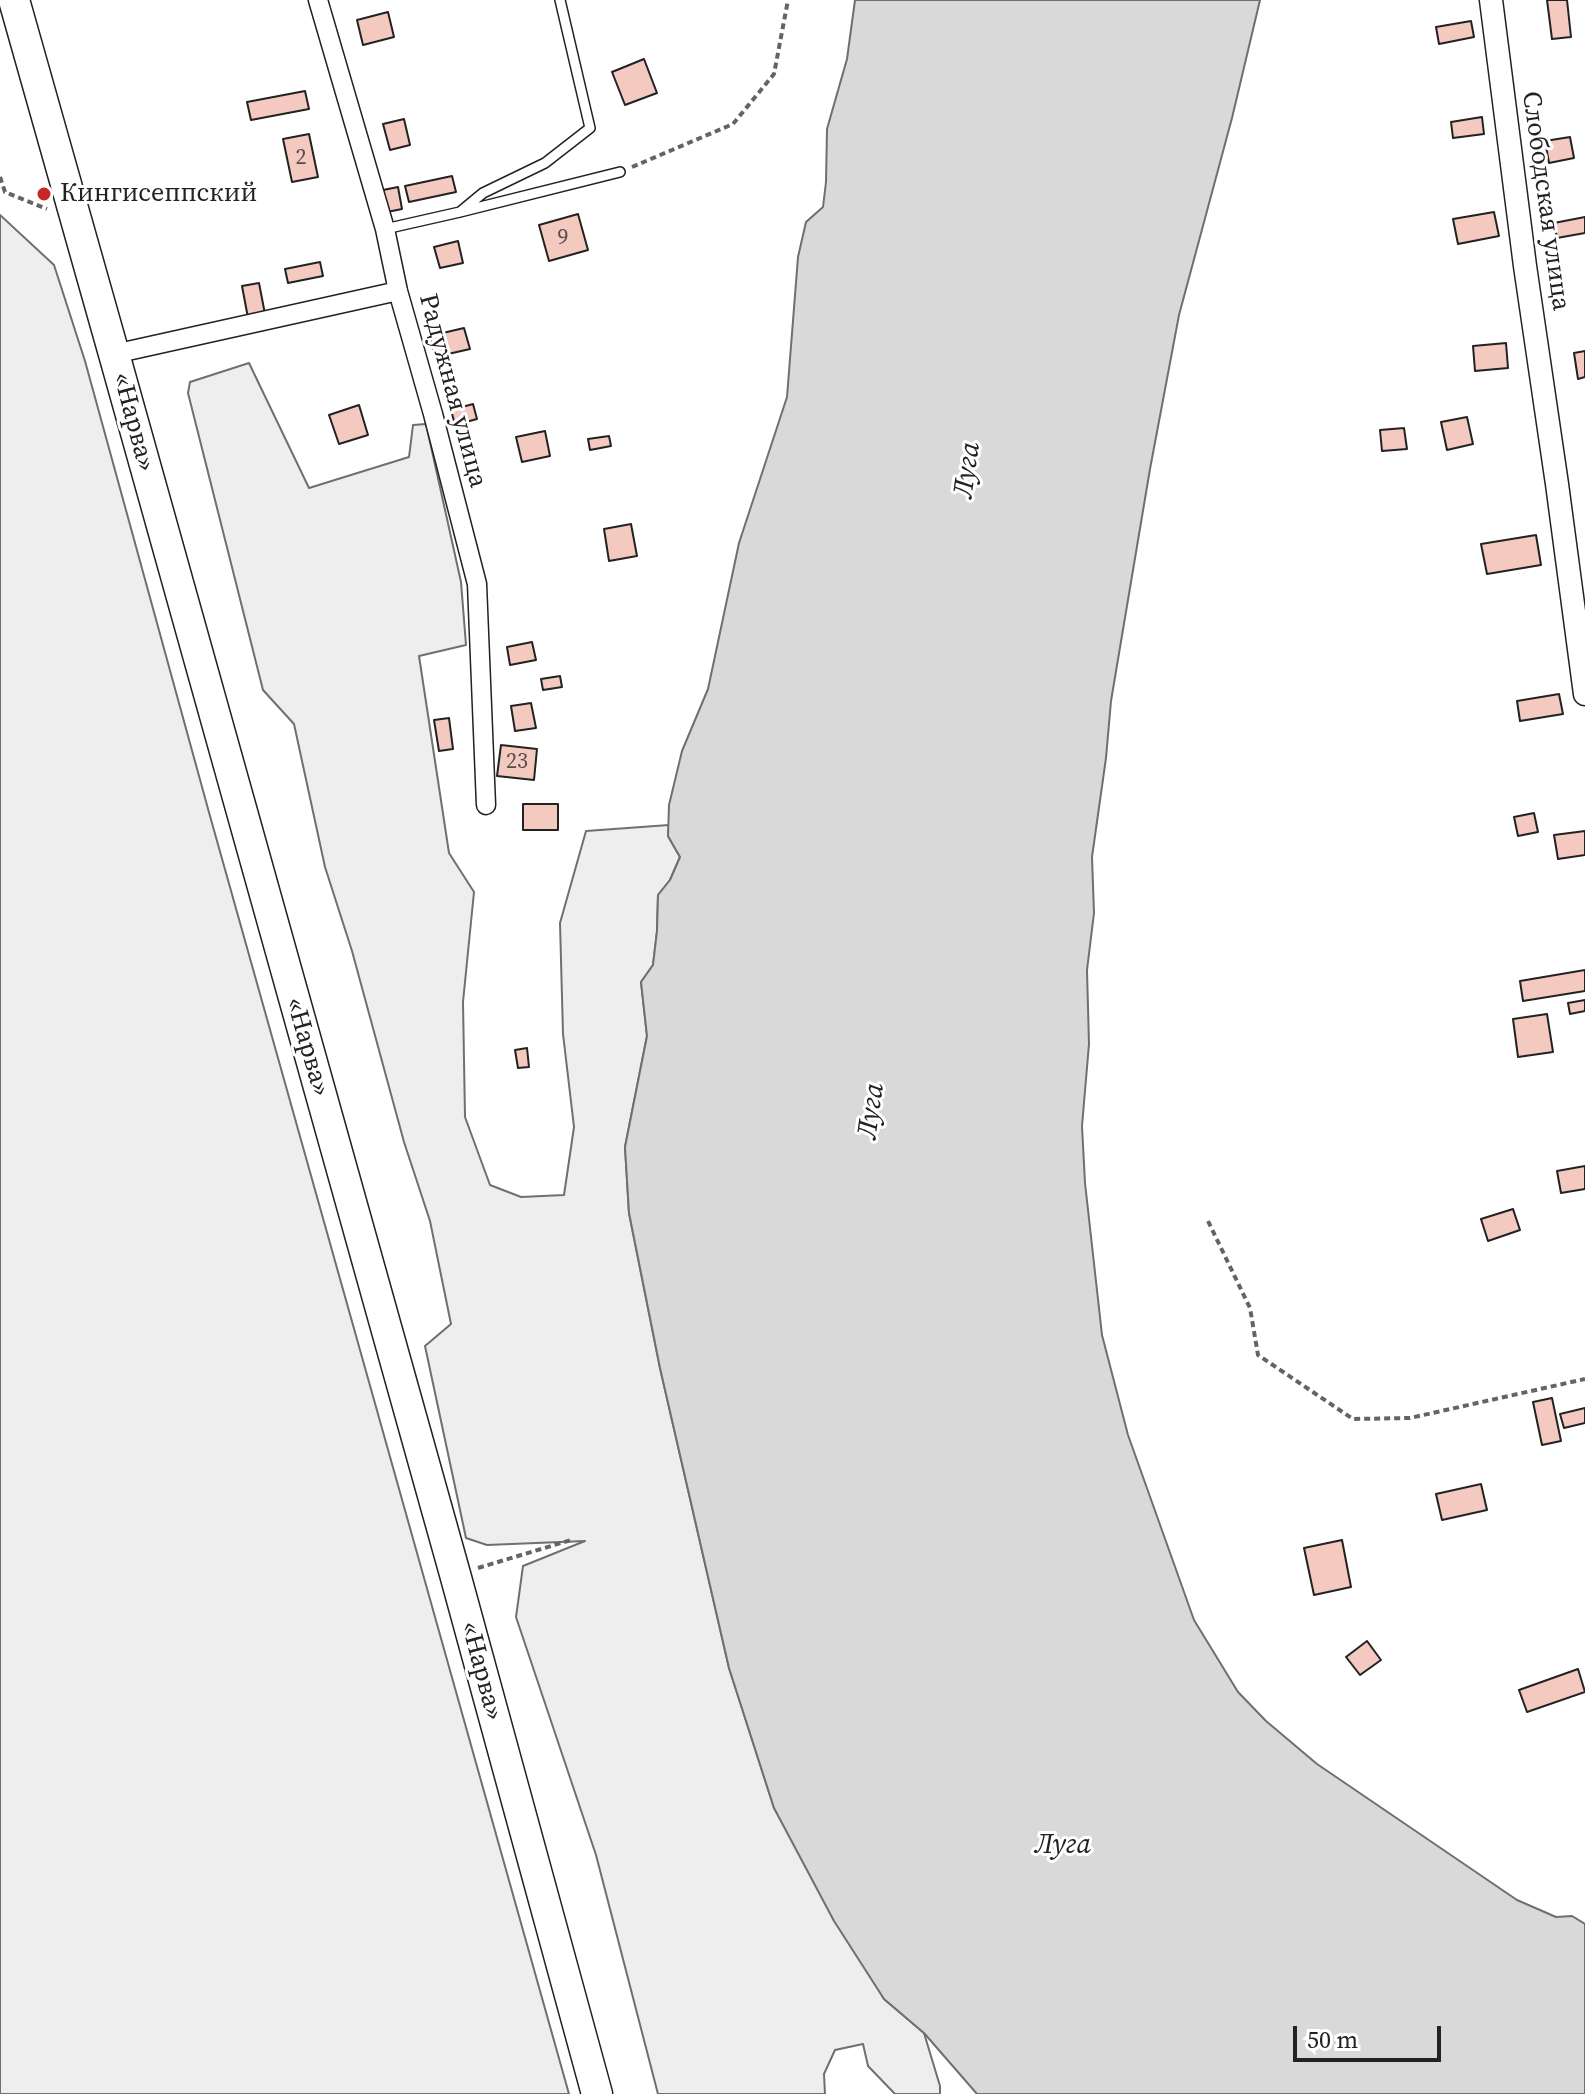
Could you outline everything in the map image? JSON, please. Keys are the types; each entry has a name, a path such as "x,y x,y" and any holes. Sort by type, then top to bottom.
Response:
{"highway":[{"name":"«Нарва»","path":"14,0 455,1574 597,2094"}],"street":[{"name":"Радужная улица","path":"318,0 385,229 398,291 477,584 486,805"},
{"name":"Слободская улица","path":"1491,0 1585,694"},
{"path":"114,354 398,291"}],"lane":[{"path":"460,212 483,193 545,163 590,128 560,0"},
{"path":"385,229 620,172"}],"path":[{"path":"620,172 733,124 774,74 788,0"},
{"path":"0,177 5,192 75,221"},
{"path":"1208,1221 1250,1308 1258,1355 1353,1419 1410,1418 1585,1379"},
{"path":"455,1574 571,1540"}],"shaded area":[{"path":"0,215 54,265 85,361 569,2094 0,2094"},
{"path":"249,363 309,488 409,457 413,425 426,424 461,582 466,645 419,656 449,853 474,892 463,1002 465,1117 490,1185 521,1197 564,1195 574,1127 563,1034 560,923 586,831 669,825 668,836 680,857 670,880 658,895 653,965 641,982 647,1036 625,1147 629,1213 660,1368 729,1668 774,1808 884,1999 924,2033 940,2094 895,2094 868,2066 863,2044 835,2050 824,2074 825,2094 658,2094 596,1855 516,1617 523,1566 585,1541 487,1545 466,1538 425,1346 451,1324 430,1221 404,1142 352,951 325,867 294,724 263,690 188,393 190,382"}],"water":[{"name":"Луга","path":"855,0 1260,0 1179,315 1111,701 1092,857 1094,913 1087,970 1089,1044 1082,1126 1085,1183 1102,1335 1128,1435 1194,1620 1238,1692 1266,1721 1317,1764 1517,1900 1556,1917 1572,1916 1585,1924 1585,2094 977,2094 924,2033 884,1999 834,1921 774,1808 729,1668 660,1368 629,1213 625,1147 647,1036 641,982 653,965 658,895 670,880 680,857 668,836 669,805 682,751 708,689 739,543 787,397 798,257 806,222 823,207 827,129 847,59"}],"building":[{"path":"1547,0 1567,0 1571,37 1552,39"},
{"path":"388,12 394,37 363,45 357,20"},
{"path":"1471,21 1474,37 1439,44 1436,27"},
{"path":"644,59 657,93 625,105 612,72"},
{"path":"305,91 309,109 251,120 247,102"},
{"path":"1482,117 1484,134 1453,138 1451,122"},
{"path":"404,119 410,145 390,150 383,124"},
{"path":"309,134 318,177 292,182 283,139"},
{"path":"1570,137 1574,158 1549,163 1545,141"},
{"path":"452,176 456,192 409,202 405,186"},
{"path":"398,187 402,209 387,212 383,190"},
{"path":"1494,212 1499,236 1458,244 1453,219"},
{"path":"578,214 588,250 549,261 539,225"},
{"path":"1585,217 1585,233 1557,238 1554,223"},
{"path":"458,241 463,263 440,268 434,247"},
{"path":"320,262 323,276 288,283 285,269"},
{"path":"259,283 265,314 248,318 242,286"},
{"path":"464,328 470,349 435,357 430,336"},
{"path":"1506,343 1508,368 1475,371 1473,346"},
{"path":"1585,351 1585,377 1578,379 1574,353"},
{"path":"473,404 477,419 455,425 451,410"},
{"path":"359,405 368,435 339,444 329,415"},
{"path":"1467,417 1473,444 1447,450 1441,422"},
{"path":"1404,428 1407,449 1382,451 1380,430"},
{"path":"545,431 550,456 522,462 516,437"},
{"path":"609,436 611,446 590,450 588,439"},
{"path":"631,524 637,556 609,561 604,529"},
{"path":"1536,535 1541,565 1487,574 1481,544"},
{"path":"532,642 536,660 510,665 507,647"},
{"path":"560,676 562,687 543,690 541,679"},
{"path":"1559,694 1563,714 1520,721 1517,701"},
{"path":"531,703 536,728 515,731 511,706"},
{"path":"449,718 453,749 439,751 434,720"},
{"path":"501,745 537,749 534,780 497,776"},
{"path":"523,804 558,804 558,830 523,830"},
{"path":"1534,813 1538,832 1518,836 1514,817"},
{"path":"1585,831 1585,855 1558,859 1554,835"},
{"path":"1585,970 1585,991 1523,1001 1520,981"},
{"path":"1585,1000 1585,1011 1570,1014 1568,1003"},
{"path":"1547,1014 1553,1052 1518,1057 1513,1019"},
{"path":"527,1048 529,1067 518,1068 515,1050"},
{"path":"1585,1166 1585,1189 1561,1193 1557,1171"},
{"path":"1513,1209 1520,1230 1488,1241 1481,1219"},
{"path":"1552,1398 1561,1441 1542,1445 1533,1402"},
{"path":"1585,1408 1585,1423 1564,1428 1560,1414"},
{"path":"1481,1484 1487,1510 1442,1520 1436,1494"},
{"path":"1342,1540 1351,1587 1314,1595 1304,1548"},
{"path":"1367,1641 1381,1660 1360,1675 1346,1657"},
{"path":"1578,1669 1585,1692 1527,1712 1519,1690"}],"place":[{"name":"Кингисеппский","path":"44,194"}]}
